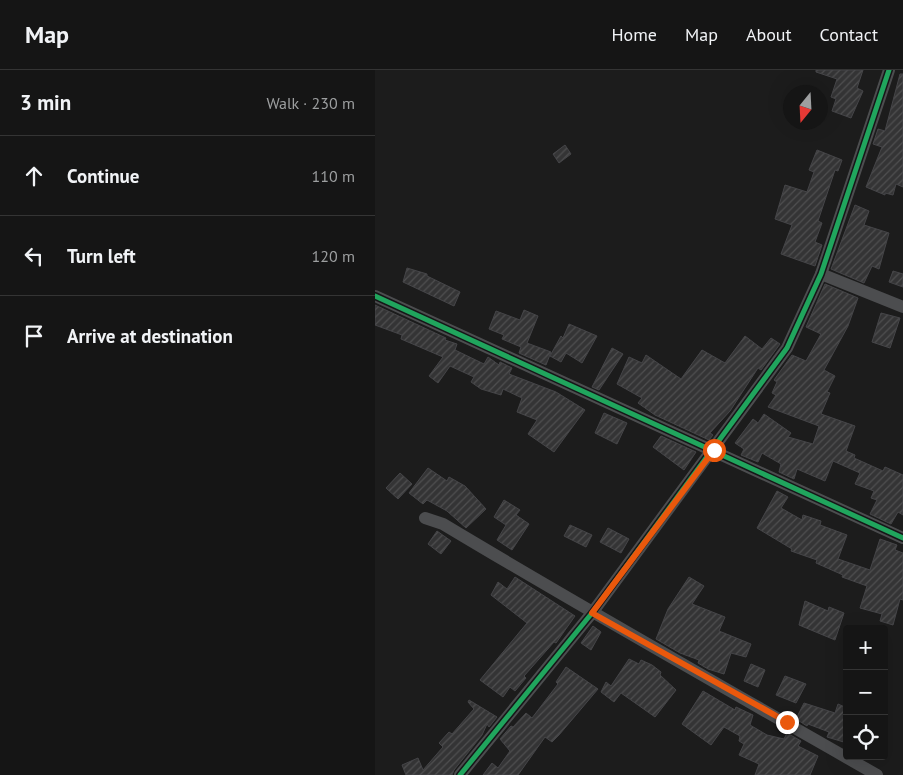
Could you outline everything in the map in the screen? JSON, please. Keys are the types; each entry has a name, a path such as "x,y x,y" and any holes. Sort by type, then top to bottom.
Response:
{"street":[{"path":"461,775 592,613 714,450 787,348 821,274 889,70"},
{"path":"821,274 903,308"},
{"path":"375,296 903,538"},
{"path":"425,518 443,524 592,613 787,722 877,775"}],"building":[{"path":"816,70 863,70 857,88 863,91 851,118 832,111 836,99 831,97 837,79 816,72"},
{"path":"900,74 903,74 903,187 896,184 893,195 885,193 885,195 866,187 882,147 873,144 878,129 885,131"},
{"path":"565,145 571,154 559,163 553,154"},
{"path":"817,150 842,160 838,171 835,170 818,221 822,223 815,242 822,245 815,266 781,254 792,225 775,219 785,185 807,192 814,172 809,170"},
{"path":"855,205 869,211 864,225 889,233 879,269 872,266 864,283 831,269"},
{"path":"407,268 427,274 427,276 460,292 454,306 403,282"},
{"path":"893,271 903,274 903,287 889,282"},
{"path":"825,284 858,298 848,326 824,370 835,376 827,392 830,393 821,414 855,426 846,451 855,455 854,458 883,471 885,467 903,475 903,515 898,512 891,524 870,514 877,500 871,498 874,491 855,484 860,473 833,461 825,481 797,469 794,479 779,472 781,464 762,453 758,462 741,455 744,449 735,443 753,419 758,423 764,414 791,433 788,437 813,444 819,426 768,407 776,395 772,393 777,382 774,380 792,355 806,361 821,334 806,327"},
{"path":"375,305 446,338 445,340 457,344 455,350 484,364 488,357 499,365 500,362 512,368 509,374 556,392 585,410 554,452 528,434 537,420 517,412 522,398 503,389 501,395 481,389 471,382 474,377 450,366 438,383 429,376 443,357 401,339 402,335 375,325"},
{"path":"524,310 538,316 527,343 551,352 546,365 519,353 521,347 502,339 504,335 489,329 496,311 520,320"},
{"path":"881,313 900,318 890,348 872,342"},
{"path":"569,324 597,336 582,363 566,353 561,362 550,356 561,336 563,338"},
{"path":"745,336 762,349 771,338 780,344 761,370 758,368 730,411 710,433 713,435 709,440 655,415 638,403 642,398 617,384 629,357 642,363 646,355 681,379 702,350 725,363"},
{"path":"612,348 623,354 599,390 592,387"},
{"path":"604,413 627,423 617,444 595,433"},
{"path":"661,436 696,452 684,470 653,447"},
{"path":"428,468 447,481 449,477 465,486 486,509 466,528 447,511 427,500 423,504 409,493"},
{"path":"400,473 412,484 398,499 386,488"},
{"path":"777,491 788,497 781,508 802,520 803,515 821,521 820,525 847,535 838,559 870,570 880,539 897,545 895,550 903,553 903,600 900,599 893,625 880,621 882,614 860,608 867,586 842,577 843,575 816,563 817,560 791,551 792,549 757,528"},
{"path":"504,500 520,510 516,515 529,524 512,550 497,540 506,525 494,517"},
{"path":"570,525 592,535 586,547 564,536"},
{"path":"608,528 629,539 621,553 600,542"},
{"path":"437,531 451,541 441,554 428,544"},
{"path":"515,577 575,616 556,643 554,642 524,676 526,678 515,691 510,687 503,697 480,680 527,623 491,595 498,582 507,589"},
{"path":"689,577 704,586 692,604 725,617 719,631 751,644 746,657 731,653 724,674 708,669 698,663 699,660 680,653 656,639 668,609"},
{"path":"805,601 828,611 829,607 844,613 835,640 799,625"},
{"path":"593,626 601,632 591,650 581,643"},
{"path":"629,659 639,664 641,660 652,665 661,672 660,675 676,690 655,717 621,693 614,702 601,692 606,682 611,686"},
{"path":"751,664 765,670 758,687 744,681"},
{"path":"566,667 598,689 552,742 545,737 518,775 483,775 492,763 498,768 510,751 500,739 526,713 532,718 558,684 556,682"},
{"path":"785,676 806,684 796,703 776,695"},
{"path":"703,691 735,710 736,707 753,715 750,725 767,735 784,739 787,733 801,741 798,746 818,756 810,775 755,775 759,764 739,755 744,744 739,741 740,736 724,727 711,745 682,724"},
{"path":"469,700 497,717 489,727 487,724 482,735 452,775 406,775 402,765 418,758 423,770 443,747 439,743 449,732 452,734 474,709 468,702"},
{"path":"804,703 835,713 838,704 843,706 843,742 827,737 829,732 808,724 807,726 796,719"}],"cycle path":[{"path":"460,775 592,613 787,348 821,274 889,70"},
{"path":"375,296 903,538"}],"route":[{"path":"714,450 592,613 787,722"}]}
